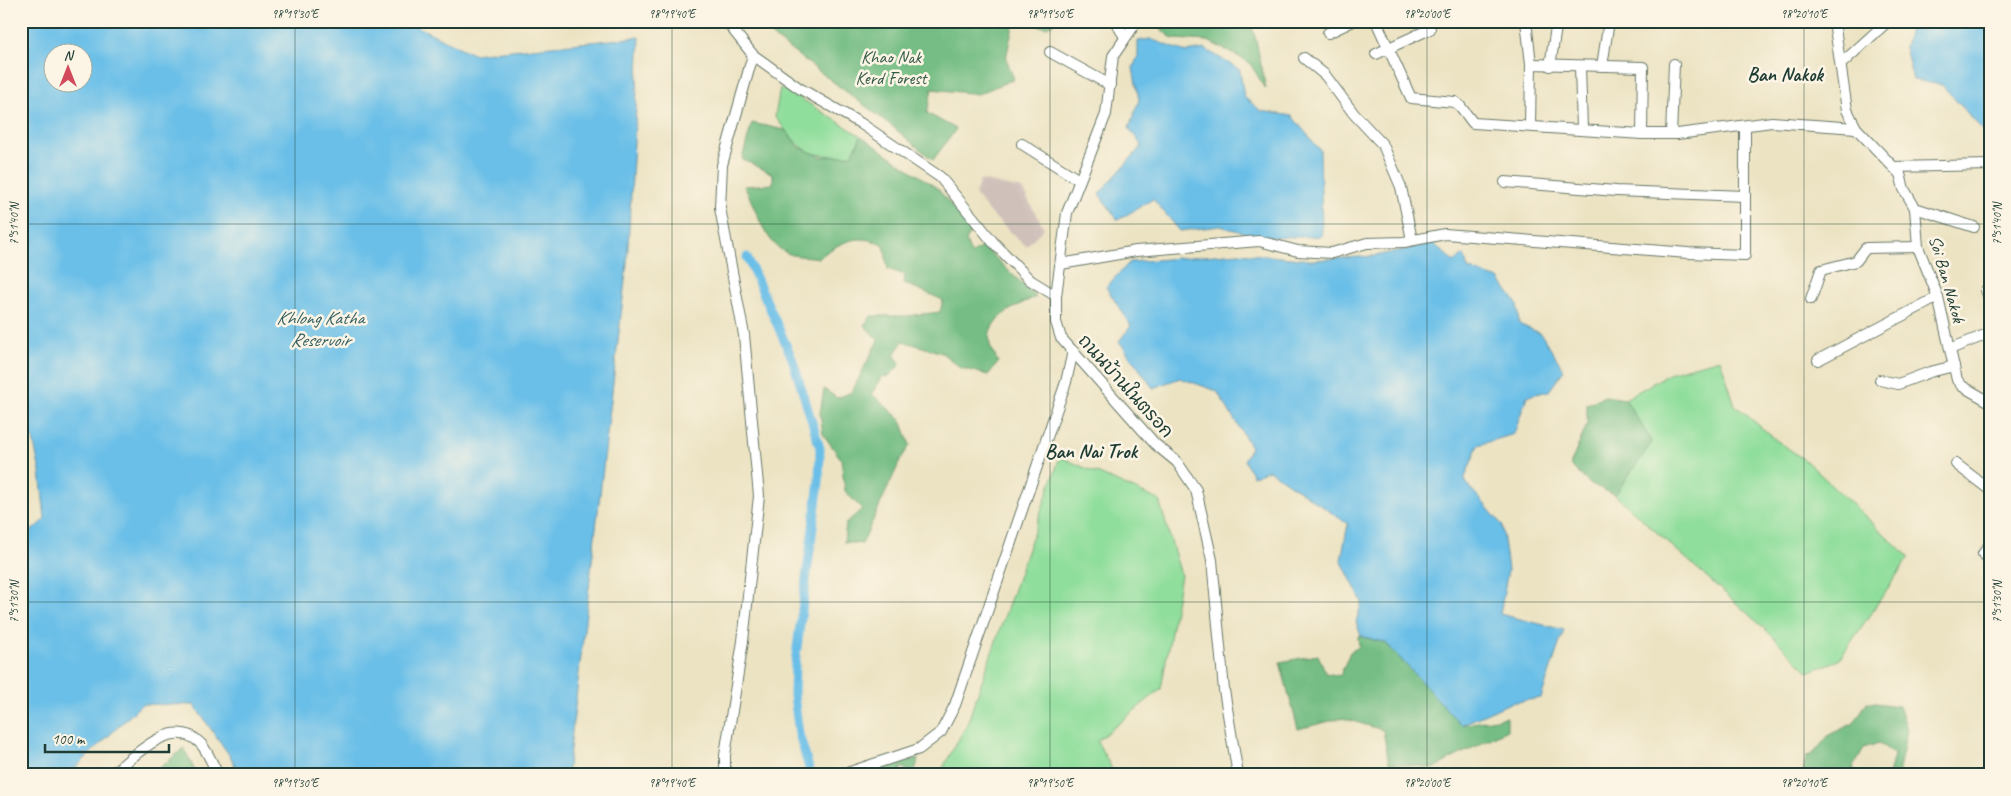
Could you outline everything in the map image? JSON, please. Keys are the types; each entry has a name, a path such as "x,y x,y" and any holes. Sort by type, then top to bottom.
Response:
{"street":[{"path":"726,21 753,55 799,88 860,123 940,177 993,242 1030,280 1056,296"},
{"path":"1115,21 1125,37"},
{"name":"ถนนบ้านในตรอก","path":"1137,21 1113,56 1106,114 1067,213 1056,296 1056,322 1061,338 1155,444 1177,462 1196,490 1212,560 1224,690 1238,775"},
{"path":"1328,33 1353,21"},
{"path":"1376,21 1411,98 1455,102 1472,123 1642,134 1671,134 1745,127 1772,122 1856,128"},
{"path":"1526,21 1530,64 1530,126"},
{"path":"1550,66 1556,21"},
{"path":"1602,66 1609,21"},
{"name":"Soi Ban Nakok","path":"1834,21 1842,64 1846,110 1856,128 1900,174 1904,189 1915,208 1918,247 1938,297 1957,380 1962,386 1990,402"},
{"path":"1842,64 1888,21"},
{"path":"1376,54 1430,29"},
{"path":"1050,52 1110,85"},
{"path":"724,775 725,756 743,641 759,496 744,335 720,208 722,165 753,55"},
{"path":"1304,58 1325,75 1354,114 1383,145 1400,187 1412,240"},
{"path":"1530,64 1580,67 1643,67 1642,134"},
{"path":"1671,134 1674,64"},
{"path":"1580,67 1582,129"},
{"path":"1061,264 1136,251 1259,241 1298,251 1332,253 1367,243 1412,240 1445,234 1688,253 1745,255 1745,127"},
{"path":"1022,144 1079,180"},
{"path":"1893,166 1990,165"},
{"path":"1505,182 1616,191 1745,196"},
{"path":"1915,208 1974,227"},
{"path":"1812,299 1821,270 1856,261 1866,248 1918,247"},
{"path":"1986,290 1990,301"},
{"path":"1818,360 1938,297"},
{"path":"1950,348 1990,333"},
{"path":"841,775 919,749 941,732 955,705 1066,382 1073,351"},
{"path":"1880,380 1898,384 1930,372 1954,366"},
{"path":"1956,464 1990,490"},
{"path":"1990,544 1983,554 1990,559"},
{"path":"111,775 147,745 164,735 194,738 202,745 218,775"}],"shaded area":[{"path":"980,180 1022,189 1044,228 1026,246 989,212 975,194"}],"green space":[{"name":"Khao Nak Kerd Forest","path":"752,21 1057,21 1047,27 1014,22 1006,58 1014,79 978,94 932,89 927,113 956,129 933,160 888,123"},
{"path":"1154,21 1250,21 1266,89 1249,62 1208,41 1173,39 1153,23"},
{"path":"780,88 792,93 861,136 852,155 815,154 792,138 775,117"},
{"path":"752,123 785,130 799,147 822,157 852,155 861,136 937,188 972,230 966,241 971,254 983,246 1036,297 1004,314 992,328 989,336 990,345 998,363 988,375 961,368 942,353 903,341 894,355 901,364 888,377 882,376 872,394 901,420 910,445 901,459 862,544 844,542 846,523 862,509 845,491 841,459 823,434 820,413 824,389 837,398 852,392 878,340 864,325 871,316 906,316 940,312 943,300 904,283 905,275 888,269 884,245 874,241 857,239 842,243 818,258 790,254 779,248 766,233 744,186 773,184 773,174 742,159"},
{"path":"1720,359 1735,405 1776,440 1806,461 1909,557 1839,660 1808,672 1765,629 1615,495 1652,442 1625,399 1672,372"},
{"path":"1605,396 1625,399 1652,442 1615,495 1589,483 1570,465 1587,425 1587,404"},
{"path":"1060,457 1159,500 1181,575 1161,689 1097,741 1115,775 939,775 967,724"},
{"path":"1358,636 1386,643 1461,725 1507,717 1507,730 1434,768 1389,763 1383,730 1342,718 1298,729 1280,662 1318,655 1326,673 1340,676 1350,652 1359,647"},
{"path":"1867,702 1899,706 1907,729 1898,775 1889,775 1894,754 1879,743 1864,748 1853,767 1856,775 1803,774 1806,757 1814,753 1829,735 1854,723"},
{"path":"184,748 197,775 151,775"},
{"path":"918,759 916,768 911,772 901,767 900,772 891,775 860,775 900,760"}],"water":[{"name":"Khlong Katha Reservoir","path":"21,21 282,21 317,28 355,21 406,21 473,54 640,37 627,264 567,775 240,775 230,756 194,705 142,704 68,775 21,775 21,540 45,519 40,471 21,385"},
{"path":"1912,21 1990,21 1990,138 1942,85 1913,80 1905,47"},
{"path":"1150,39 1186,52 1205,49 1240,70 1244,97 1261,111 1292,116 1320,150 1322,236 1264,238 1220,226 1180,231 1153,199 1118,220 1099,194 1142,146 1129,128 1139,100 1133,68 1138,56 1138,41"},
{"path":"1433,243 1454,262 1464,255 1468,269 1499,279 1517,304 1519,324 1541,334 1564,370 1549,391 1527,396 1514,434 1478,445 1464,480 1502,525 1508,570 1500,614 1564,630 1541,698 1510,703 1461,725 1386,643 1361,636 1356,622 1362,602 1341,560 1348,524 1269,470 1253,476 1244,460 1251,447 1217,391 1180,378 1153,388 1119,341 1131,326 1106,287 1130,262 1239,253 1311,260 1375,256"}],"waterway":[{"path":"747,257 792,358 820,448 819,482 795,663 794,695 799,734 811,775"}],"district":[{"name":"Ban Nakok","path":"1785,74"},
{"name":"Ban Nai Trok","path":"1091,451"}]}
